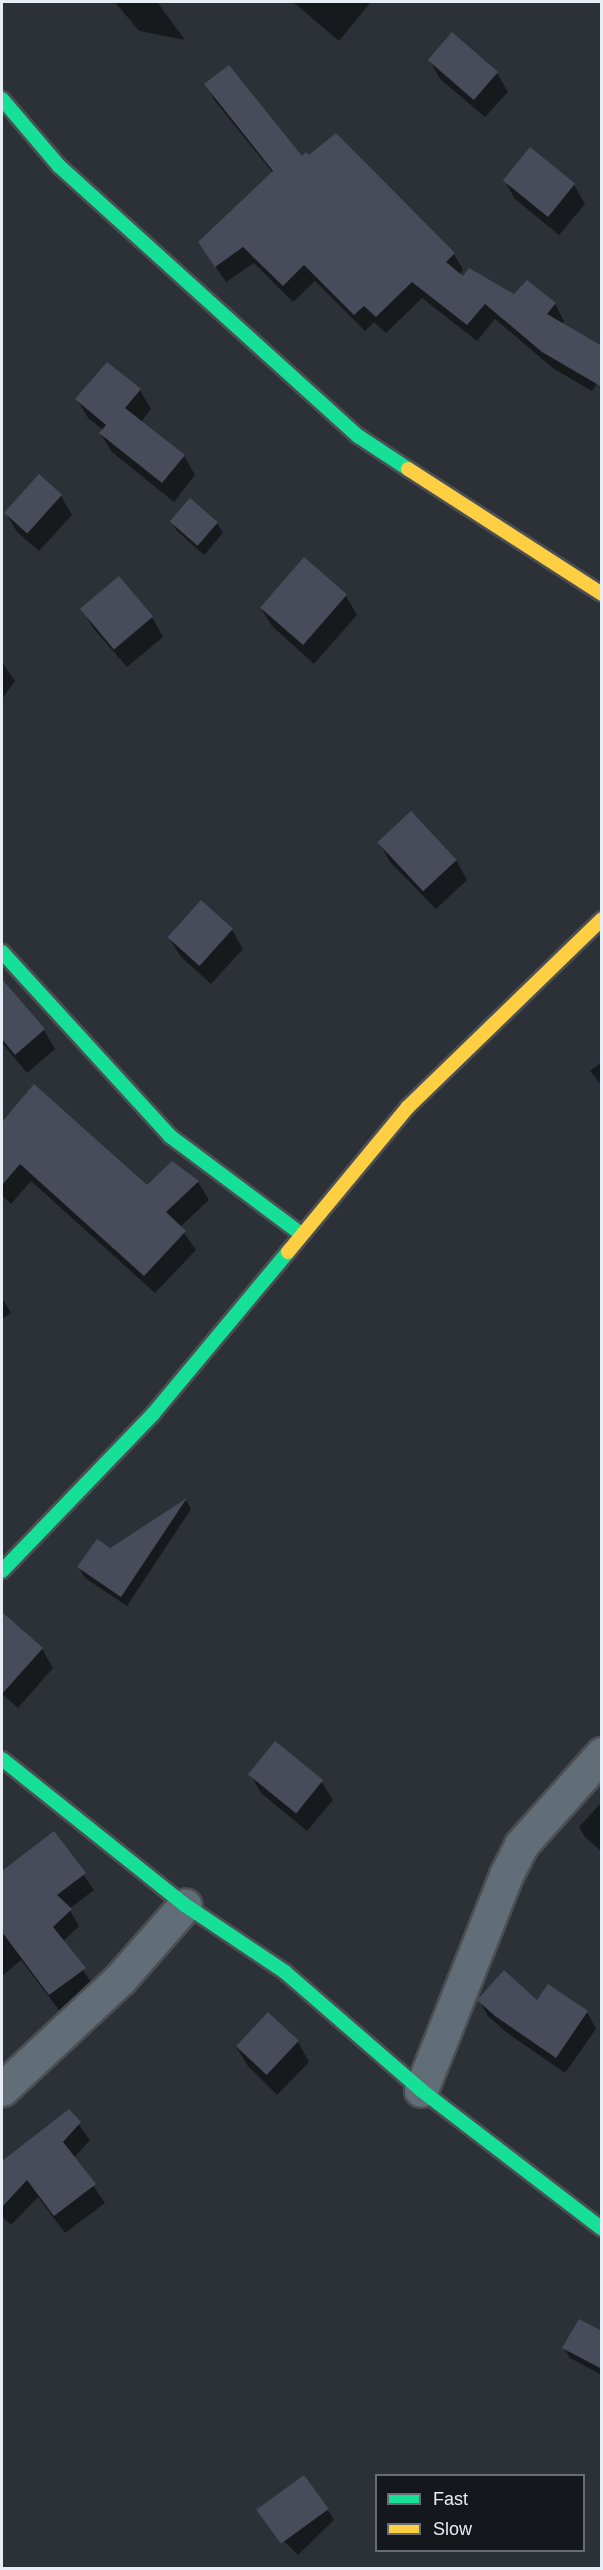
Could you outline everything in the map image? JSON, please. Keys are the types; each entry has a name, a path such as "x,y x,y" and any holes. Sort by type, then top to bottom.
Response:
{"street":[{"path":"2,99 59,166 357,436 602,594"},
{"path":"2,1571 153,1414 408,1107 602,919"},
{"path":"2,952 170,1136 301,1234"},
{"path":"421,2090 506,1875 521,1845 602,1754"},
{"path":"2,1759 185,1905 285,1972 421,2090 602,2229"},
{"path":"2,2089 120,1979 185,1905"}],"building":[{"path":"452,32 498,72 474,100 428,60"},
{"path":"229,65 302,156 306,152 309,155 336,133 455,253 446,262 463,276 469,268 514,294 527,280 556,303 547,314 602,346 602,387 542,352 485,304 467,325 412,282 376,317 364,306 354,315 304,265 283,286 243,247 215,267 198,242 273,171 204,84"},
{"path":"530,147 575,184 548,217 503,180"},
{"path":"107,362 141,389 125,408 185,455 162,483 99,433 106,425 75,399"},
{"path":"39,474 62,495 27,533 4,513"},
{"path":"190,498 218,522 198,546 170,521"},
{"path":"304,557 347,594 303,645 260,608"},
{"path":"119,576 153,617 114,649 80,609"},
{"path":"411,811 457,860 423,891 377,842"},
{"path":"201,900 233,929 199,966 168,937"},
{"path":"2,979 45,1029 15,1055 2,1039"},
{"path":"34,1084 147,1185 172,1161 199,1181 166,1212 186,1231 144,1276 20,1164 2,1185 2,1122"},
{"path":"187,1498 121,1597 77,1567 97,1539 110,1548"},
{"path":"2,1612 43,1648 2,1694"},
{"path":"275,1741 323,1780 296,1813 248,1774"},
{"path":"54,1831 86,1873 57,1895 72,1909 53,1927 86,1968 49,1995 2,1932 2,1871"},
{"path":"504,1970 537,2000 548,1984 588,2011 556,2058 495,2016 477,2000"},
{"path":"268,2012 299,2041 267,2075 236,2046"},
{"path":"69,2109 81,2122 63,2142 96,2184 54,2216 27,2180 2,2207 2,2161"},
{"path":"579,2319 602,2331 602,2369 562,2348"},
{"path":"304,2475 329,2509 281,2544 256,2510"}],"traffic: fast":[{"path":"2,99 59,166 358,436 408,469"},
{"path":"2,952 170,1136 301,1234"},
{"path":"2,1571 153,1414 288,1252"},
{"path":"2,1759 185,1905 285,1972 421,2090 602,2229"}],"traffic: slow":[{"path":"408,469 602,594"},
{"path":"288,1252 408,1107 602,919"}]}
